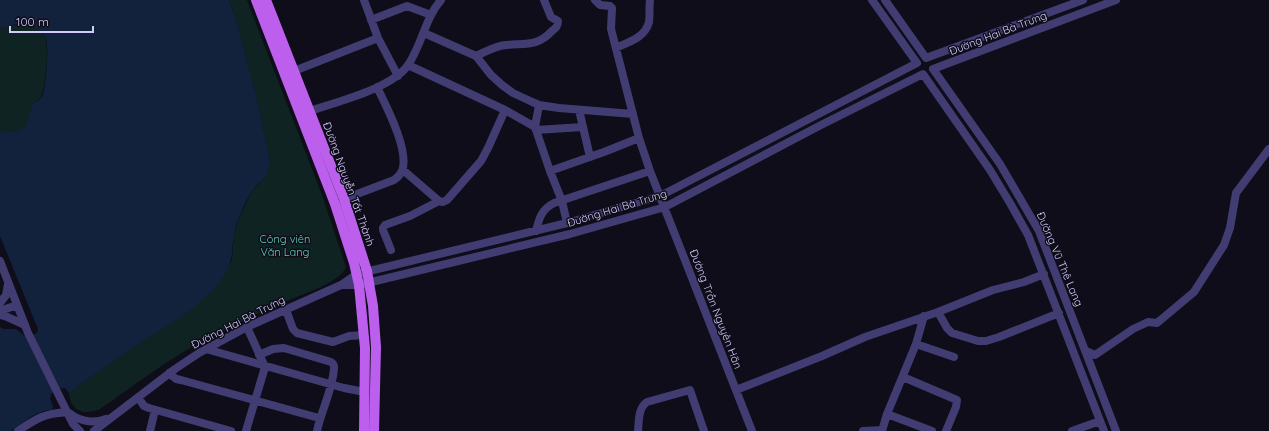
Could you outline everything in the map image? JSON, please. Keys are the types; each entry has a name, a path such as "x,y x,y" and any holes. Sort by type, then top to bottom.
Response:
{"main road":[{"name":"Đường Nguyễn Tất Thành","path":"256,0 344,200 367,271 370,283 376,347 374,431"},
{"name":"Đường Nguyễn Tất Thành","path":"266,0 294,71 305,113 335,204 359,285 364,335 364,431"}],"street":[{"path":"364,0 378,38 398,76"},
{"path":"402,7 408,0"},
{"path":"305,113 378,87 398,76 408,65 431,15 441,0"},
{"path":"476,56 505,45 532,44 542,40 551,33 557,26 558,21 551,17 544,0"},
{"name":"Đường Trần Nguyên Hãn","path":"595,0 600,5 610,6 612,8 611,29 639,138 650,171 752,431"},
{"path":"616,48 641,35 646,29 649,21 650,0"},
{"path":"872,0 917,63 917,70 923,74 929,73 933,69 933,64 926,58 885,0"},
{"name":"Đường Hai Bà Trưng","path":"926,58 1082,0"},
{"name":"Đường Hai Bà Trưng","path":"933,69 1116,0"},
{"path":"372,20 407,6 431,15"},
{"path":"424,32 476,56 491,75 502,85 513,93 539,105 633,114"},
{"path":"294,71 378,38"},
{"path":"917,63 920,59 926,58"},
{"name":"Đường Hai Bà Trưng","path":"94,431 169,373 206,349 247,327 341,285 356,274 536,231 660,196 917,63"},
{"path":"408,65 505,110 535,128 583,127"},
{"name":"Đường Vũ Thê Lang","path":"933,69 1000,164 1037,227 1116,431"},
{"name":"Đường Hai Bà Trưng","path":"341,285 359,285 370,283 570,234 664,207 923,74"},
{"name":"Đường Vũ Thê Lang","path":"923,74 990,170 1027,233 1104,431"},
{"path":"344,200 394,180 403,170 404,158 402,145 378,87"},
{"path":"539,105 535,128 562,201 567,222"},
{"path":"391,250 383,230 385,225 410,216 439,201 443,202 447,200 481,161 505,110"},
{"path":"579,110 590,157"},
{"path":"550,171 639,138"},
{"path":"1086,351 1095,355 1133,329 1148,322 1157,323 1194,292 1224,245 1230,228 1236,193 1269,149"},
{"path":"403,170 439,201"},
{"path":"536,231 539,218 544,210 554,203 650,171"},
{"path":"1027,233 1037,227"},
{"path":"1,265 28,333 65,409 73,424 80,431"},
{"path":"736,390 822,356 865,337 938,312 993,290 1024,282 1044,274"},
{"path":"0,303 6,295 8,284"},
{"path":"0,311 16,305"},
{"path":"286,310 293,329 297,333 333,342 350,336 364,335"},
{"path":"938,312 947,328 952,333 978,341 986,341 999,337 1059,313"},
{"path":"0,315 25,325"},
{"path":"863,431 882,430 887,414 916,344 924,316"},
{"path":"246,431 265,367 247,327"},
{"path":"916,344 954,357"},
{"path":"260,355 273,349 284,348 331,362 334,367 331,384 319,418 317,431"},
{"path":"206,349 265,367 344,388 365,392"},
{"path":"169,373 176,379 319,418"},
{"path":"903,378 957,400 956,407 946,431"},
{"path":"638,431 640,410 643,405 647,402 690,390 704,431"},
{"path":"138,397 144,406 231,431"},
{"path":"18,431 41,416 65,409 80,419 96,421 103,420 116,414"},
{"path":"150,431 155,410"},
{"path":"887,414 932,431"},
{"path":"1072,431 1100,421"}],"green space":[{"name":"Công viên Văn Lang","path":"229,0 247,0 322,195 346,267 342,273 329,283 244,320 210,337 161,366 100,409 84,412 75,408 70,399 69,393 117,358 177,319 199,303 213,290 232,260 234,235 239,218 252,191 265,177 269,170 270,161 256,95 236,20"},
{"path":"21,23 34,28 45,37 47,48 46,76 43,91 37,101 32,105 27,124 24,128 16,132 0,132 0,29"}],"water":[{"path":"0,0 229,0 236,20 256,95 270,161 268,172 252,191 242,210 235,229 231,259 225,274 217,286 184,315 134,347 69,393 65,388 59,389 51,394 50,399 53,406 52,410 44,411 32,416 11,431 0,431 0,327 4,329 16,329 26,337 37,333 38,329 0,236 0,132 16,132 24,128 32,104 39,100 43,94 46,75 47,43 43,34 27,24 13,25 0,29"}]}
